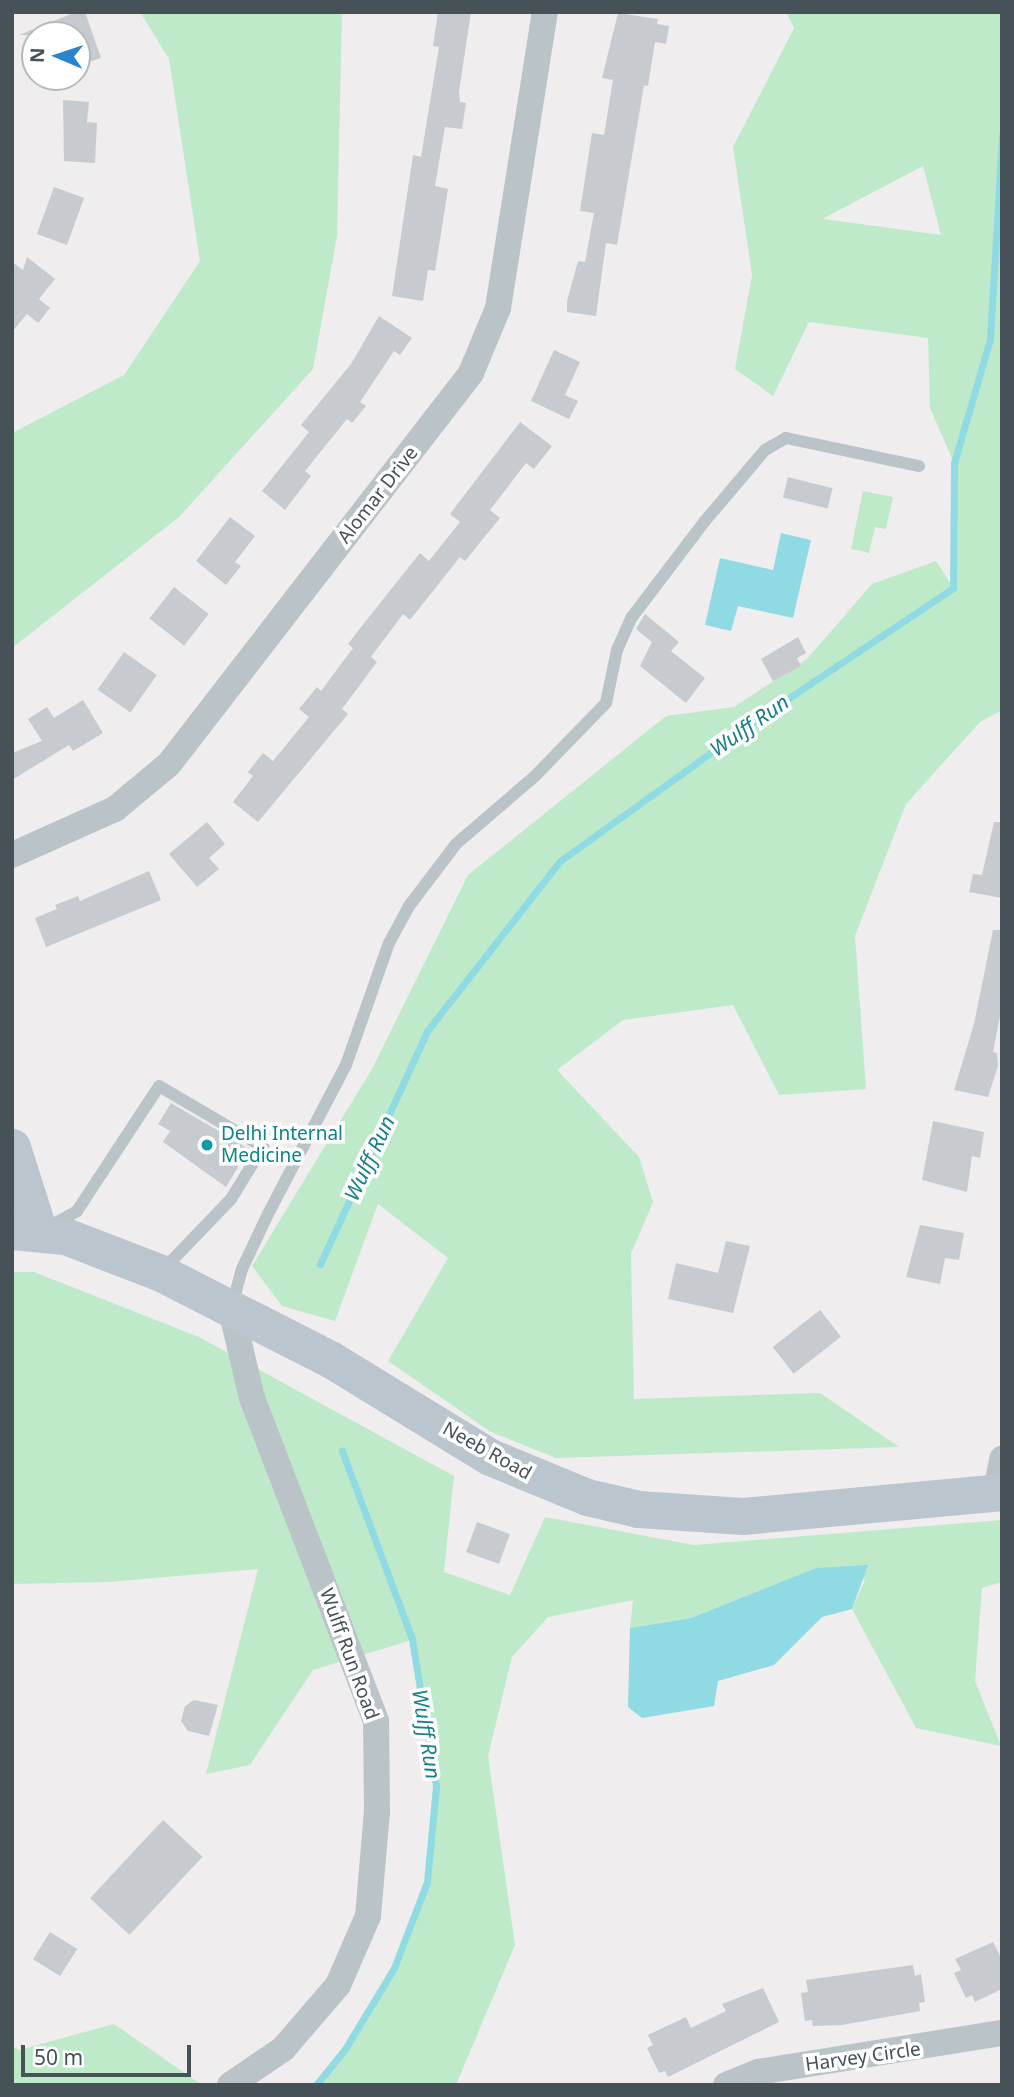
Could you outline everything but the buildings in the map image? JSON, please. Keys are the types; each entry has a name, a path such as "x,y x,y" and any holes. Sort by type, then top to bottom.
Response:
{"street":[{"name":"Alomar Drive","path":"12,855 114,809 169,764 471,373 498,308 545,12"},
{"path":"12,1147 26,1232"},
{"name":"Neeb Road","path":"26,1232 90,1244 161,1273 330,1359 490,1457 587,1497 691,1515 743,1516 1000,1481"},
{"name":"Wulff Run Road","path":"230,2085 284,2049 338,1984 368,1916 377,1812 376,1721 252,1398 231,1309"},
{"name":"Harvey Circle","path":"726,2085 758,2072 1002,2033"}],"lane":[{"path":"231,1309 242,1269 345,1065 389,943 409,906 456,844 535,776 606,703 617,650 632,617 705,521 765,450 786,439 919,466"},
{"path":"26,1232 77,1211 159,1086 263,1147 231,1199 161,1273"}],"green space":[{"path":"140,12 342,12 337,236 313,369 179,517 12,648 12,433 124,375 200,261 169,59"},
{"path":"786,12 1002,12 1002,710 980,722 906,804 855,936 866,1089 779,1095 733,1005 623,1020 557,1070 639,1157 653,1202 631,1254 634,1399 820,1393 899,1447 556,1458 491,1432 388,1361 448,1258 378,1204 335,1321 282,1306 252,1266 372,1069 468,875 666,716 734,707 807,659 872,584 936,561 953,587 954,463 930,408 928,338 809,322 773,396 735,369 752,275 733,147 794,28","holes":["923,166 941,235 824,219 824,218"]},
{"path":"863,491 893,497 886,529 875,527 869,553 851,549"},
{"path":"12,1272 34,1272 199,1337 454,1476 444,1572 510,1595 545,1517 694,1545 1002,1520 1002,1582 982,1588 975,1681 1001,1746 916,1728 852,1609 865,1580 816,1568 691,1618 630,1628 633,1600 548,1617 512,1657 488,1756 515,1945 456,2085 316,2085 345,2049 394,1968 427,1882 436,1786 412,1640 313,1670 250,1765 206,1774 258,1569 108,1582 12,1584"},
{"path":"114,2024 202,2085 12,2085 12,2046 19,2050"}],"water":[{"path":"781,533 811,540 793,618 738,606 731,631 705,625 720,558 773,570"},
{"path":"868,1565 852,1609 822,1617 774,1665 718,1681 714,1706 642,1718 628,1707 630,1628 691,1618 816,1568"}],"waterway":[{"name":"Wulff Run","path":"320,1264 427,1031 560,861 759,718 953,588 954,463 990,339 1002,134"},
{"name":"Wulff Run","path":"316,2085 345,2049 394,1968 427,1882 436,1786 412,1639 342,1451"}],"place":[{"name":"Delhi Internal Medicine","path":"207,1145"}]}
